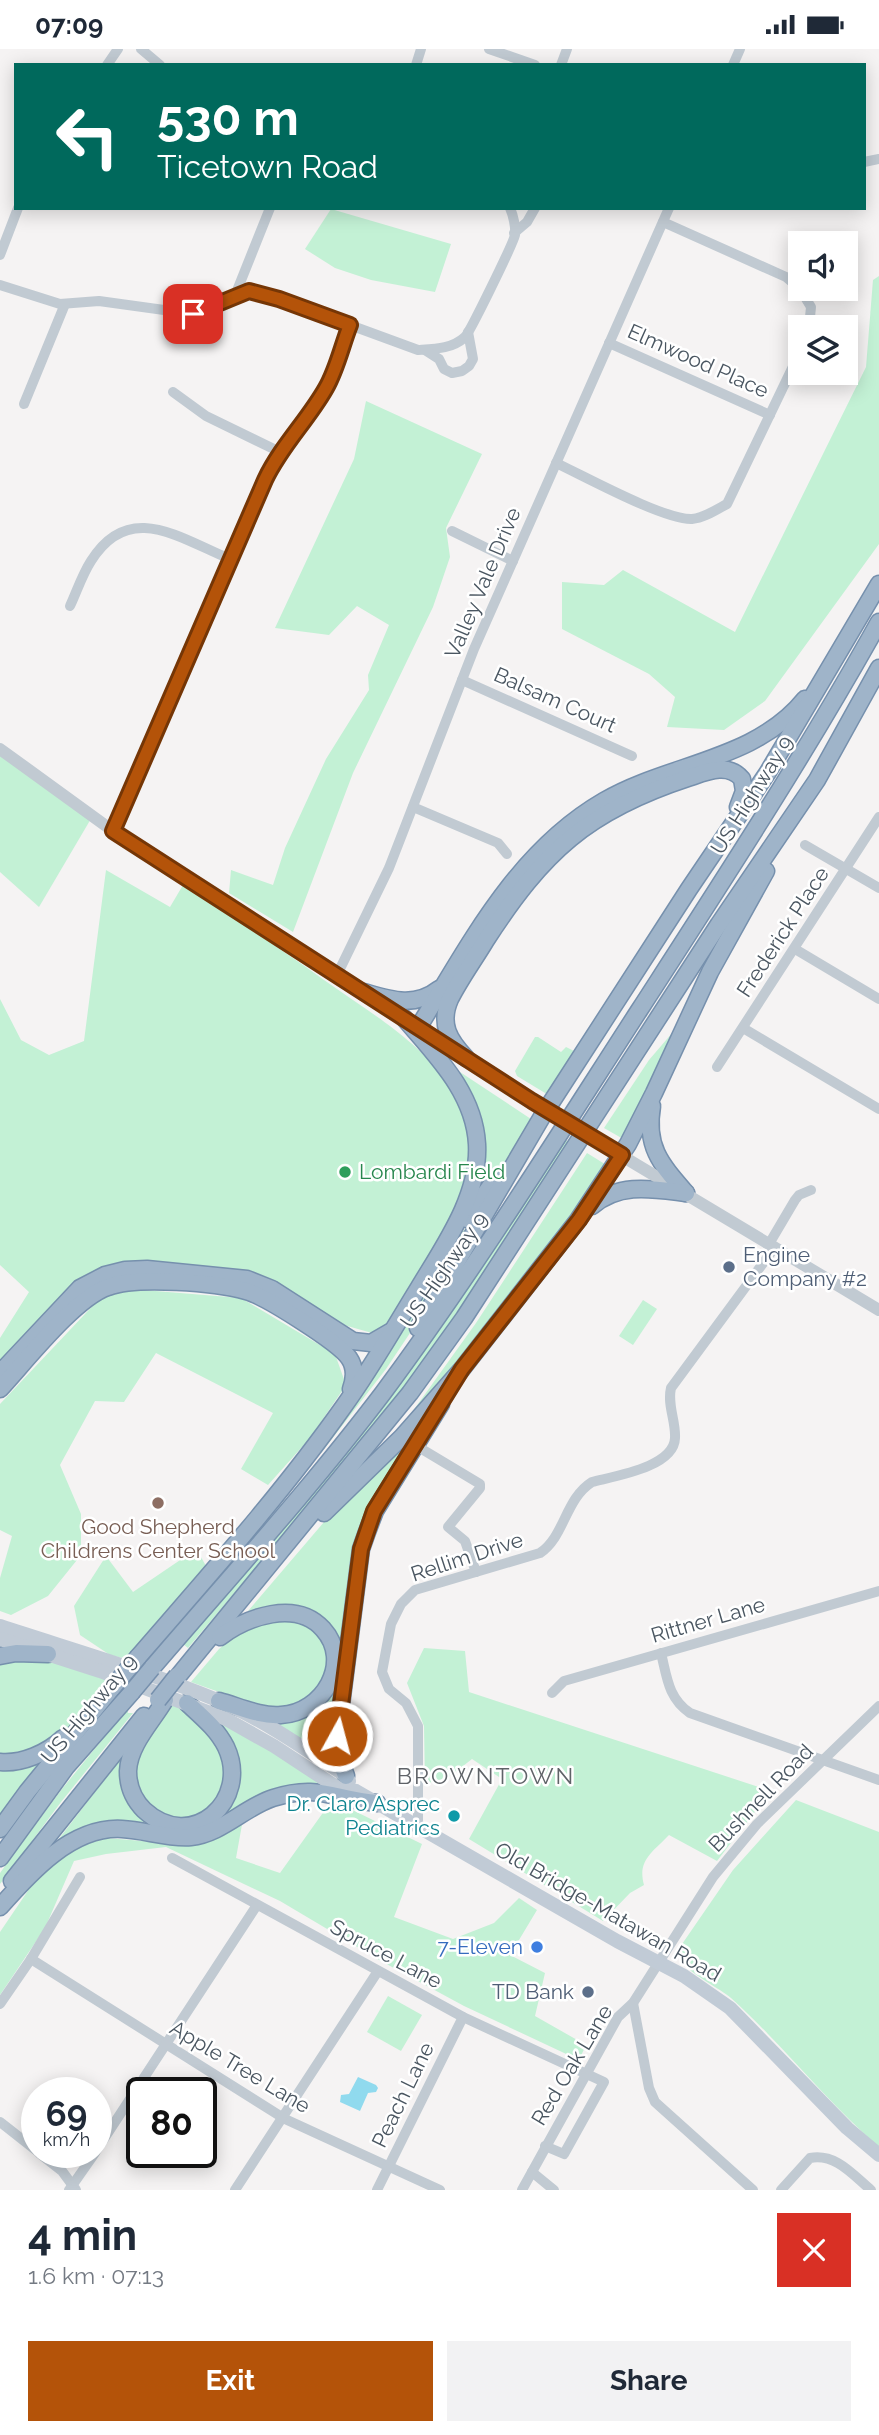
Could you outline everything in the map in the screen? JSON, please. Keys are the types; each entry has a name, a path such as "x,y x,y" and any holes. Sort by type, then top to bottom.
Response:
{"highway":[{"path":"381,1396 400,1357 543,1115 768,772 879,584"},
{"name":"US Highway 9","path":"0,1858 66,1767 290,1508 381,1396 452,1297 535,1173 762,818 832,706 879,622"},
{"path":"418,1028 507,888 553,837 592,808 630,787 726,753 768,732 803,702 850,633"},
{"name":"US Highway 9","path":"0,1898 37,1847 161,1702 177,1676 410,1394 464,1318 719,924 817,780 879,668"},
{"path":"466,1058 454,1045 446,1030 444,1014 450,999 514,897 559,847 592,822 638,797 706,772 723,769 738,775 744,784 741,801 724,838"},
{"path":"264,1574 402,1437 462,1369 579,1220 622,1155 710,972 817,780"},
{"path":"364,992 411,1002 431,995 446,982"},
{"path":"0,1829 88,1716 266,1509 346,1404 430,1269 470,1193 476,1165 477,1136 473,1119 459,1087 404,1018"},
{"path":"654,1093 650,1123 653,1147 665,1168 686,1193"},
{"path":"430,1269 543,1115"},
{"path":"579,1220 599,1200 623,1190 641,1188 686,1193"},
{"path":"0,1373 80,1288 105,1275 125,1270 147,1269 247,1279 272,1289 344,1337 362,1343 376,1341 392,1331"},
{"path":"0,1389 88,1297 116,1284 149,1281 233,1289 266,1299 347,1355 354,1367 355,1378 346,1404"},
{"path":"346,1776 340,1759 337,1736 361,1549 374,1511 462,1369"},
{"path":"201,1650 234,1627 259,1616 286,1613 309,1618 324,1630 332,1647 334,1664 330,1686 318,1701 300,1712 280,1716 256,1712 219,1700"},
{"path":"0,1656 16,1653 48,1654"},
{"path":"161,1702 133,1752 128,1770 130,1788 138,1804 152,1817 168,1826 190,1827 209,1818 223,1804 230,1789 232,1768 227,1749 212,1727 187,1703"},
{"path":"0,1762 21,1761 35,1756 56,1745 88,1716"},
{"path":"0,1907 38,1867 66,1846 103,1829 193,1837 210,1832 270,1799 313,1790 377,1803"}],"main road":[{"name":"Old Bridge-Matawan Road","path":"0,1626 219,1700 346,1776 356,1791"},
{"name":"Old Bridge-Matawan Road","path":"0,1639 226,1719 338,1788 356,1791 684,1976 730,2008 846,2127 879,2155"}],"street":[{"path":"141,49 158,63"},
{"path":"489,49 529,63"},
{"path":"0,255 17,210"},
{"path":"234,297 269,210"},
{"path":"510,210 514,233"},
{"path":"0,285 65,304 99,302 193,314 249,291 279,299 418,350 455,344 468,332 514,233 527,222 534,210"},
{"name":"Valley Vale Drive","path":"337,975 390,868 462,680 668,210"},
{"path":"663,222 788,279"},
{"path":"24,404 65,304"},
{"path":"113,831 261,489 280,452 316,405 328,384 350,325"},
{"path":"425,349 439,359 444,369 452,373 462,371 473,359 468,332"},
{"name":"Elmwood Place","path":"609,343 770,415"},
{"path":"556,463 672,517 693,519 727,504 788,377"},
{"path":"173,392 206,416 280,452"},
{"path":"70,606 89,563 103,544 121,531 144,526 230,559"},
{"path":"452,531 513,561"},
{"name":"Balsam Court","path":"462,680 632,756"},
{"path":"0,749 113,831 532,1101 879,1310"},
{"path":"413,807 498,843 507,854"},
{"name":"Frederick Place","path":"718,1067 879,817"},
{"path":"805,845 879,888"},
{"path":"796,949 879,999"},
{"path":"743,1028 879,1109"},
{"name":"Rellim Drive","path":"418,1827 418,1726 406,1703 389,1689 382,1672 389,1633 401,1604 415,1590 540,1553 548,1548 567,1509 585,1487 592,1482 657,1463 667,1455 674,1444 675,1436 668,1398 671,1388 772,1245 795,1200 799,1195 811,1190"},
{"path":"415,1445 480,1484 480,1488 448,1527 465,1541 475,1572"},
{"name":"Rittner Lane","path":"552,1693 564,1681 879,1591"},
{"path":"661,1653 672,1695 684,1709 879,1780"},
{"name":"Bushnell Road","path":"658,1962 721,1866 757,1824 879,1706"},
{"name":"Spruce Lane","path":"172,1859 463,2017 587,2074"},
{"path":"0,2004 80,1877"},
{"path":"112,2127 257,1905"},
{"name":"Apple Tree Lane","path":"31,1958 282,2117 440,2190"},
{"name":"Red Oak Lane","path":"523,2190 618,2017 633,2003 658,1962"},
{"path":"235,2190 378,1971"},
{"path":"633,2003 649,2088 655,2102 753,2190"},
{"name":"Peach Lane","path":"377,2190 463,2017"},
{"path":"545,2146 564,2154 604,2082 587,2074"},
{"path":"0,2122 21,2139"},
{"path":"781,2190 810,2158 831,2158 871,2190"},
{"path":"54,2168 73,2188 86,2168"},
{"path":"532,2172 554,2190"}],"green space":[{"path":"330,210 451,244 435,292 371,280 335,268 305,249"},
{"path":"879,276 879,544 765,701 724,730 667,727 675,697 649,674 562,629 562,582 604,585 623,570 735,632 866,367 873,280"},
{"path":"366,401 482,454 446,528 450,557 433,607 353,773 293,932 229,893 231,870 273,885 285,848 326,759 369,690 368,675 389,625 357,606 329,635 275,628 354,459"},
{"path":"0,751 92,817 39,907 0,872"},
{"path":"106,870 170,907 183,885 404,1037 428,1059 448,1083 463,1110 471,1140 469,1178 453,1217 435,1249 384,1327 372,1333 125,1263 0,1365 0,1338 29,1292 0,1265 0,999 21,1040 49,1055 84,1041"},
{"path":"623,975 627,977 550,1096 517,1076 515,1071 535,1037 561,1052 566,1047 574,1051"},
{"path":"679,1025 625,1140 604,1128 649,1060"},
{"path":"460,1072 534,1121 472,1208 484,1155 457,1075"},
{"path":"564,1139 571,1143 478,1284 387,1412 188,1648 183,1644 383,1408 469,1287"},
{"path":"587,1153 608,1166 591,1194 439,1389 400,1429 476,1323"},
{"path":"477,1217 420,1318 386,1369 321,1453 318,1451 458,1236"},
{"path":"119,1288 241,1298 335,1354 346,1385 310,1438 268,1485 241,1469 273,1413 156,1353 124,1402 95,1401 60,1465 81,1514 81,1555 48,1596 11,1615 0,1611 0,1578 12,1536 0,1530 0,1404 102,1296"},
{"path":"643,1300 657,1309 633,1345 619,1336"},
{"path":"425,1419 369,1515 334,1759 266,1720 319,1706 332,1636 272,1608 248,1611 330,1515"},
{"path":"192,1552 201,1557 206,1566 171,1611 127,1659 110,1655 80,1635 74,1606 106,1556 133,1592"},
{"path":"276,1618 298,1620 316,1633 326,1646 327,1664 321,1689 294,1708 261,1707 191,1682 219,1649 242,1629"},
{"path":"424,1648 465,1651 469,1692 771,1791 717,1861 669,1835 645,1863 642,1876 644,1885 630,1893 603,1921 469,1839 502,1779 472,1759 449,1777 425,1784 424,1726 407,1683"},
{"path":"41,1658 108,1680 57,1739 29,1752 0,1757 0,1660"},
{"path":"171,1703 191,1713 218,1742 227,1783 207,1813 176,1821 145,1806 135,1784 133,1771 145,1739"},
{"path":"128,1708 128,1713 133,1713 61,1802 0,1884 0,1873 13,1855"},
{"path":"218,1722 263,1744 328,1787 304,1786 277,1791 204,1829 181,1832 110,1824 86,1831 57,1846 55,1844 131,1745 125,1780 135,1807 150,1821 169,1828 189,1829 208,1823 223,1811 234,1794 237,1771"},
{"path":"43,1761 0,1820 0,1766"},
{"path":"332,1800 422,1844 394,1917 453,1939 494,1923 519,1898 537,1910 510,1955 545,1973 535,2016 586,2045 579,2060 464,2006 280,1901 166,1847 106,1854 74,1861 45,1928 0,1995 0,1932 40,1873 95,1837 178,1844 243,1819 236,1858 280,1873"},
{"path":"796,1800 879,1832 879,2147 750,2016 731,1998 687,1967 681,1957 680,1947 733,1870"},
{"path":"388,1996 422,2015 401,2051 367,2032"}],"water":[{"path":"358,2077 378,2088 376,2092 368,2093 360,2111 340,2102 341,2095 349,2094"}],"place":[{"name":"Lombardi Field","path":"345,1172"},
{"name":"Engine Company #2","path":"729,1267"},
{"name":"Good Shepherd Childrens Center School","path":"158,1503"},
{"name":"Dr. Claro Asprec Pediatrics","path":"454,1816"},
{"name":"7-Eleven","path":"537,1947"},
{"name":"TD Bank","path":"588,1992"}],"district":[{"name":"BROWNTOWN","path":"486,1776"}],"route":[{"path":"193,314 249,291 350,325 328,384 316,405 283,446 252,507 113,831 532,1101 622,1155 579,1220 462,1369 374,1511 361,1549 337,1736"}]}
